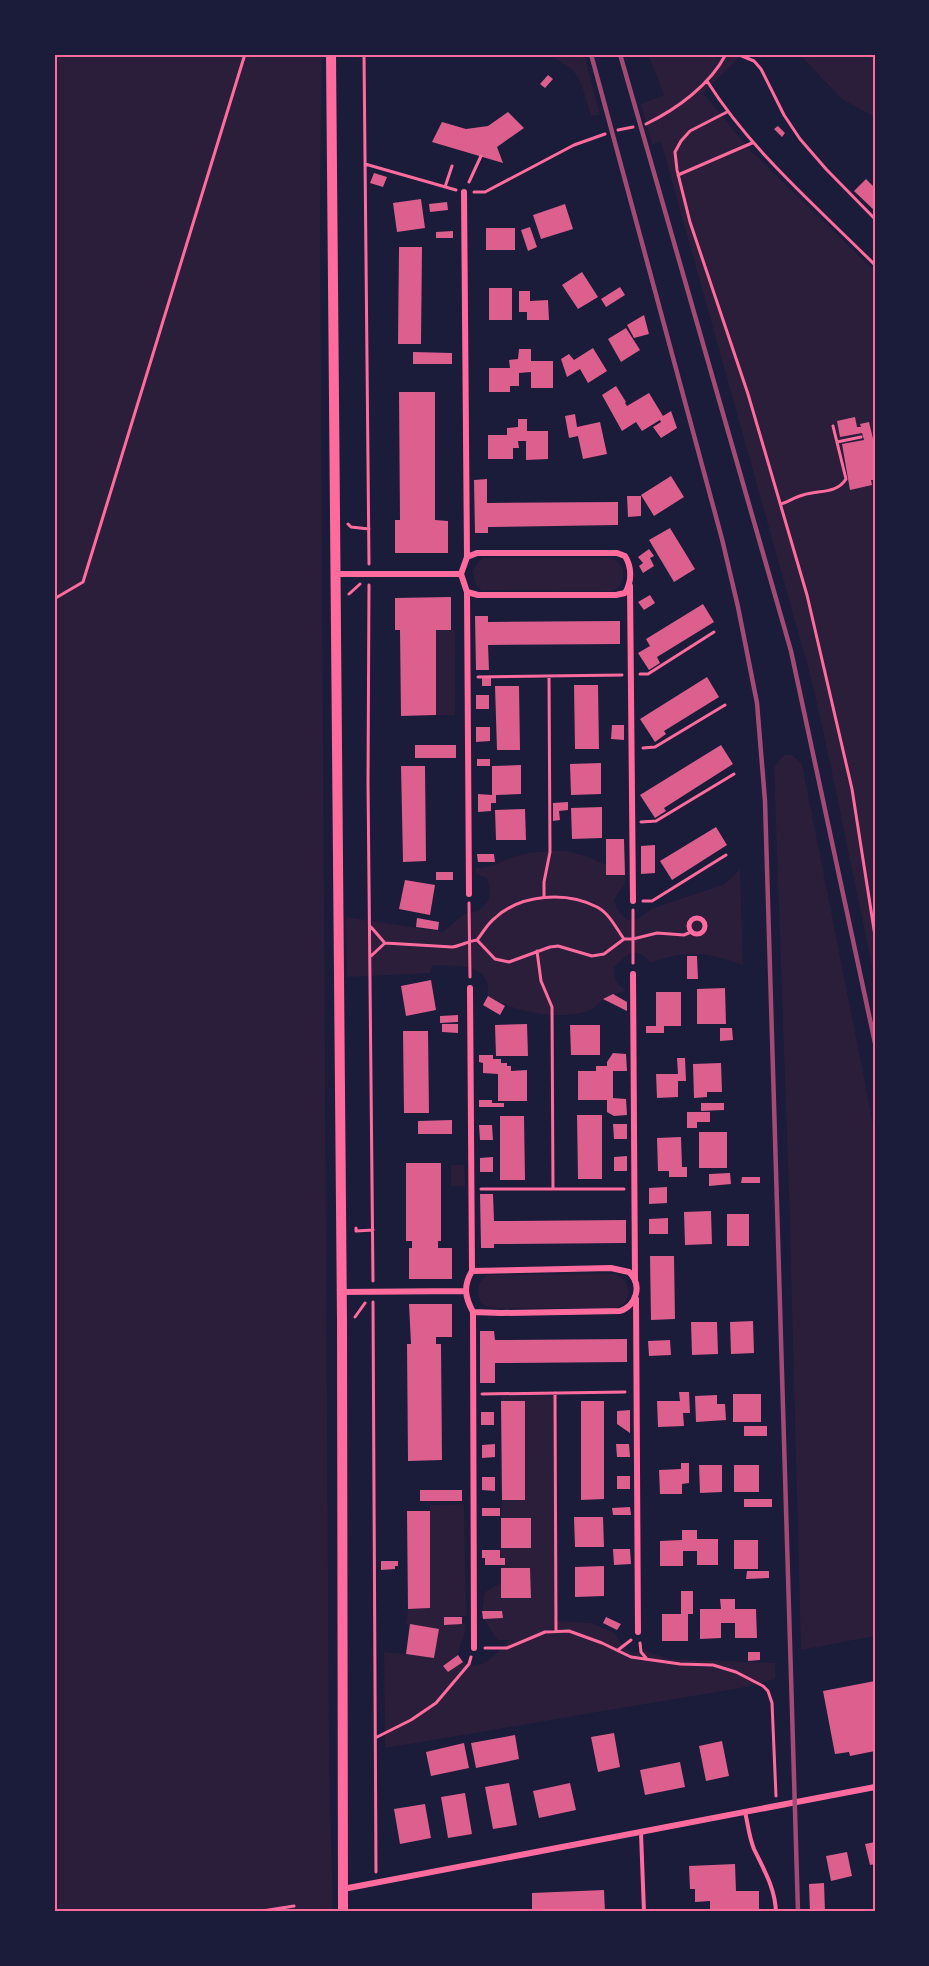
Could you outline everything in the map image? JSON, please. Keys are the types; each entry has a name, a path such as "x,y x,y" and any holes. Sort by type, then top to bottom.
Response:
{"street":[{"path":"331,54 341,1292 343,1912"},
{"path":"464,192 467,557 461,574 467,592 469,894"},
{"path":"467,557 477,553 617,553 625,556 630,564 633,901"},
{"path":"336,574 461,574"},
{"path":"467,592 478,596 616,595 625,593 630,585"},
{"path":"633,974 639,1632"},
{"path":"470,988 472,1271 467,1279 465,1291 473,1312 474,1648"},
{"path":"472,1271 610,1268 629,1272 635,1281"},
{"path":"341,1292 465,1291"},
{"path":"473,1312 611,1312 627,1309 636,1298"},
{"path":"343,1888 875,1787"}],"lane":[{"path":"745,1812 753,1847 766,1871 775,1898 776,1912"},
{"path":"640,1832 644,1912"}],"path":[{"path":"54,599 83,582 245,54"},
{"path":"364,54 370,574 376,1883"},
{"path":"646,124 665,115 707,81 726,54"},
{"path":"737,54 754,61 762,69 784,115 800,139 875,219"},
{"path":"707,81 727,112 752,143 875,265"},
{"path":"727,112 690,131 681,141 675,152 678,175 690,222 748,394 807,595 844,748 875,936"},
{"path":"618,130 633,127"},
{"path":"365,164 464,192 485,192 574,145 605,134"},
{"path":"678,175 752,143"},
{"path":"471,178 481,156"},
{"path":"445,187 452,166"},
{"path":"781,504 802,495 838,488 845,482 833,426"},
{"path":"837,441 861,437"},
{"path":"346,517 351,527 369,529"},
{"path":"468,677 648,674 714,632"},
{"path":"544,897 544,882 550,852 549,676"},
{"path":"632,748 655,747 725,705"},
{"path":"632,822 656,821 734,774"},
{"path":"633,974 633,901 652,901 726,855"},
{"path":"469,894 470,988"},
{"path":"370,957 385,943 460,946 477,940 491,922 507,909 544,897 573,900 596,906 610,919 624,939"},
{"path":"370,926 385,943"},
{"path":"477,940 488,954 501,962 516,961 537,951 558,946 592,956 604,954 624,939 657,933 684,935 691,932"},
{"path":"537,951 541,981 552,1007 553,1189"},
{"path":"471,1190 635,1190"},
{"path":"356,1222 356,1231 373,1230"},
{"path":"474,1394 636,1392"},
{"path":"555,1393 556,1631"},
{"path":"377,1737 411,1720 436,1703 470,1665 474,1648 507,1648 533,1636 569,1631 631,1657 680,1664 713,1665 756,1681 768,1691 772,1703 777,1805"},
{"path":"618,1650 639,1632"},
{"path":"639,1632 641,1652 646,1658"},
{"path":"256,1912 294,1906"}],"shaded area":[{"path":"54,54 322,54 320,210 329,1755 333,1912 54,1912"},
{"path":"549,54 584,54 600,115 591,116 581,83 573,70"},
{"path":"648,54 743,54 703,93 750,150 875,271 875,981 811,678 661,142 652,144 641,104 664,95"},
{"path":"799,54 874,54 875,117 842,99"},
{"path":"483,558 610,558 616,560 623,568 623,576 620,585 611,591 482,590 476,586 473,572 478,561"},
{"path":"436,630 455,630 455,715 436,715"},
{"path":"784,755 792,755 802,764 875,1134 875,1636 801,1650 789,1194 774,767"},
{"path":"566,851 586,856 606,865 606,875 625,875 625,883 614,900 617,909 627,920 638,919 651,909 725,884 740,869 743,965 718,957 697,954 676,956 651,963 640,953 630,953 614,967 616,980 626,991 606,998 588,1011 563,1015 536,1013 499,1002 488,996 484,977 478,971 462,966 433,965 430,973 347,977 346,917 443,932 463,915 478,911 489,899 490,889 487,878 476,874 476,868 487,867 529,853"},
{"path":"451,1165 464,1165 465,1186 451,1186"},
{"path":"615,1274 625,1280 629,1292 625,1303 616,1308 496,1308 487,1307 481,1303 478,1295 480,1283 488,1275"},
{"path":"555,1393 556,1621 590,1623 615,1633 621,1645 636,1653 646,1651 669,1659 775,1663 775,1679 746,1687 385,1748 384,1652 434,1657 438,1629 406,1624 408,1609 430,1608 430,1505 464,1504 466,1616 445,1617 445,1625 465,1623 465,1627 458,1655 444,1666 448,1672 463,1662 476,1666 482,1664 509,1640 498,1640 484,1619 502,1618 502,1611 482,1611 485,1592 501,1583 531,1597 530,1568 501,1568 505,1565 505,1559 500,1558 501,1548 531,1548 530,1518 501,1518 502,1500 525,1499 525,1401 501,1401 501,1394"}],"building":[{"path":"548,75 553,79 545,88 540,84"},
{"path":"508,112 524,128 497,147 503,163 432,142 442,122 466,129 488,126"},
{"path":"778,126 785,133 782,137 774,129"},
{"path":"374,173 387,177 383,187 370,183"},
{"path":"866,179 875,188 875,211 854,191"},
{"path":"421,199 425,228 397,232 393,203"},
{"path":"447,202 448,210 430,212 429,204"},
{"path":"565,204 573,229 541,239 533,215"},
{"path":"530,227 537,247 528,251 521,230"},
{"path":"486,228 515,228 515,250 486,250"},
{"path":"453,231 453,238 436,238 436,232"},
{"path":"399,247 422,247 421,344 398,344"},
{"path":"582,272 598,297 578,309 562,285"},
{"path":"620,287 625,295 606,307 601,299"},
{"path":"489,288 512,288 512,320 489,320"},
{"path":"519,291 530,291 530,301 548,300 549,320 527,320 527,312 519,312"},
{"path":"644,315 649,334 634,338 627,325"},
{"path":"626,328 640,350 621,362 608,339"},
{"path":"593,348 607,371 588,383 580,369 567,377 561,359 569,354 574,360"},
{"path":"519,349 531,349 531,361 553,361 553,388 531,388 531,372 519,373 519,386 510,386 510,392 489,392 489,368 510,368 509,360 518,359"},
{"path":"413,352 452,353 452,364 413,364"},
{"path":"616,386 627,406 649,393 663,416 671,411 677,428 661,438 653,427 661,422 660,420 642,431 636,422 622,431 602,395"},
{"path":"399,392 435,392 435,520 448,521 448,553 395,553 395,520 400,520"},
{"path":"575,414 577,427 600,422 607,454 583,459 578,436 569,438 565,416"},
{"path":"855,417 857,427 869,422 875,447 875,480 871,480 872,485 850,490 842,444 864,440 862,433 840,437 837,421"},
{"path":"518,419 527,419 527,431 548,431 548,459 526,460 526,441 518,441 519,448 513,448 513,459 488,459 488,435 507,435 507,428 518,427"},
{"path":"671,476 684,497 654,516 641,495"},
{"path":"487,479 487,503 618,502 618,525 488,527 488,533 475,533 474,480"},
{"path":"627,496 641,496 641,516 628,517"},
{"path":"670,528 695,569 674,582 649,540"},
{"path":"649,549 654,556 650,558 654,566 643,573 639,566 643,563 638,557"},
{"path":"650,595 655,603 644,610 638,602"},
{"path":"451,597 451,630 436,630 436,715 401,716 400,630 395,630 395,598"},
{"path":"703,604 714,622 657,657 660,663 649,670 638,653 650,646 646,639"},
{"path":"475,616 488,616 488,622 620,621 620,644 488,645 489,670 476,670"},
{"path":"707,677 719,697 664,731 666,734 655,742 640,719"},
{"path":"482,678 491,678 491,686 482,686"},
{"path":"574,685 598,685 599,749 575,749"},
{"path":"495,686 519,686 520,750 497,750"},
{"path":"476,695 489,695 489,709 476,709"},
{"path":"612,725 624,725 624,740 611,739"},
{"path":"476,727 490,727 490,741 476,742"},
{"path":"415,745 456,745 456,758 415,758"},
{"path":"721,745 733,764 664,808 666,811 655,818 640,795"},
{"path":"477,759 490,759 490,766 477,766"},
{"path":"601,763 601,794 571,795 570,764"},
{"path":"521,765 521,794 496,795 496,803 491,803 491,811 478,812 478,794 492,795 492,766"},
{"path":"401,766 425,766 426,861 403,862"},
{"path":"568,802 568,810 559,811 560,820 553,821 553,803"},
{"path":"602,807 602,838 572,839 571,808"},
{"path":"525,809 526,840 496,840 495,810"},
{"path":"716,827 727,845 672,880 660,861"},
{"path":"606,839 624,839 625,875 606,875"},
{"path":"655,845 655,873 641,874 641,846"},
{"path":"477,854 494,854 495,862 478,862"},
{"path":"436,872 453,872 453,880 436,880"},
{"path":"405,880 435,885 430,915 399,909"},
{"path":"417,918 439,922 438,930 416,927"},
{"path":"687,956 697,956 698,979 687,979"},
{"path":"431,980 436,1010 406,1016 401,986"},
{"path":"725,988 726,1024 697,1024 697,989"},
{"path":"656,992 681,992 681,1026 664,1026 664,1033 646,1033 646,1026 656,1026"},
{"path":"613,994 627,1002 627,1011 603,999"},
{"path":"488,996 505,1006 500,1015 483,1005"},
{"path":"458,1015 458,1022 440,1023 440,1016"},
{"path":"442,1024 458,1024 458,1033 442,1032"},
{"path":"527,1024 528,1056 496,1056 495,1025"},
{"path":"570,1025 600,1025 600,1055 571,1055"},
{"path":"720,1028 732,1028 733,1040 720,1041"},
{"path":"403,1031 428,1031 429,1113 404,1113"},
{"path":"613,1053 626,1054 627,1071 613,1071 613,1098 626,1099 627,1115 614,1116 607,1112 607,1100 578,1100 578,1071 596,1071 596,1066 607,1066"},
{"path":"479,1055 493,1055 493,1059 501,1059 501,1063 511,1066 511,1071 527,1070 527,1101 498,1101 498,1074 483,1073 483,1063 479,1062"},
{"path":"677,1058 685,1058 686,1081 678,1081 678,1097 657,1098 656,1074 678,1074"},
{"path":"721,1063 722,1092 707,1092 707,1097 694,1098 693,1064"},
{"path":"479,1100 504,1103 504,1107 479,1107"},
{"path":"701,1103 724,1103 724,1110 701,1111"},
{"path":"687,1112 710,1112 710,1122 697,1122 697,1128 687,1128"},
{"path":"577,1115 602,1115 602,1179 578,1179"},
{"path":"500,1116 524,1116 525,1180 500,1180"},
{"path":"452,1120 452,1134 418,1134 418,1121"},
{"path":"613,1124 627,1124 627,1139 614,1139"},
{"path":"479,1125 492,1125 493,1140 480,1140"},
{"path":"699,1132 727,1132 727,1168 699,1168"},
{"path":"681,1137 682,1167 687,1167 687,1177 669,1177 669,1171 658,1171 657,1138"},
{"path":"627,1156 627,1171 614,1171 614,1157"},
{"path":"493,1157 493,1172 480,1172 480,1158"},
{"path":"406,1163 441,1163 441,1241 438,1241 438,1248 452,1248 452,1279 409,1279 409,1248 412,1248 412,1241 406,1241"},
{"path":"730,1173 731,1184 709,1186 709,1174"},
{"path":"742,1177 760,1177 760,1183 741,1183"},
{"path":"667,1187 667,1203 649,1204 649,1188"},
{"path":"480,1194 493,1194 494,1221 626,1220 626,1243 494,1244 494,1248 481,1248"},
{"path":"711,1211 712,1244 685,1245 684,1212"},
{"path":"727,1214 749,1214 749,1246 727,1246"},
{"path":"668,1218 668,1234 649,1234 649,1219"},
{"path":"650,1256 674,1256 675,1319 651,1320"},
{"path":"409,1304 452,1304 452,1337 436,1337 436,1344 441,1344 442,1460 408,1461 407,1344 411,1344"},
{"path":"753,1321 754,1353 731,1354 730,1322"},
{"path":"691,1322 717,1322 718,1354 692,1355"},
{"path":"480,1331 494,1331 495,1340 627,1339 627,1362 495,1363 495,1383 480,1383"},
{"path":"670,1340 671,1355 649,1356 648,1341"},
{"path":"679,1392 689,1392 690,1413 683,1413 684,1426 658,1427 657,1401 680,1401"},
{"path":"733,1394 761,1394 761,1422 733,1422"},
{"path":"717,1395 717,1404 725,1404 726,1420 696,1422 695,1396"},
{"path":"501,1401 525,1401 525,1500 502,1500"},
{"path":"581,1401 604,1401 604,1499 581,1500"},
{"path":"630,1410 630,1433 617,1424 617,1411"},
{"path":"481,1412 494,1412 494,1425 481,1425"},
{"path":"744,1426 767,1426 767,1436 744,1436"},
{"path":"495,1444 495,1457 482,1458 482,1445"},
{"path":"616,1444 629,1444 630,1457 617,1457"},
{"path":"681,1463 689,1463 689,1483 682,1484 682,1494 660,1494 659,1470 681,1469"},
{"path":"699,1465 722,1465 722,1492 700,1493"},
{"path":"734,1465 759,1465 759,1492 734,1492"},
{"path":"617,1476 630,1476 630,1489 617,1489"},
{"path":"482,1477 495,1477 495,1491 482,1490"},
{"path":"420,1490 462,1490 462,1501 420,1501"},
{"path":"744,1499 772,1499 772,1507 744,1507"},
{"path":"630,1507 631,1515 613,1515 612,1508"},
{"path":"482,1508 500,1508 500,1516 482,1516"},
{"path":"407,1511 430,1511 430,1608 408,1609"},
{"path":"574,1517 603,1517 604,1547 575,1547"},
{"path":"501,1518 531,1518 531,1548 501,1548"},
{"path":"682,1530 697,1530 697,1539 718,1539 718,1565 697,1565 697,1551 683,1551 683,1566 660,1566 660,1541 682,1540"},
{"path":"734,1540 758,1540 758,1569 734,1569"},
{"path":"613,1549 630,1549 631,1564 614,1565"},
{"path":"482,1550 500,1550 500,1558 505,1558 505,1565 485,1565"},
{"path":"381,1561 398,1561 398,1566 395,1566 395,1569 381,1570"},
{"path":"604,1566 604,1596 575,1597 575,1567"},
{"path":"501,1568 530,1568 531,1598 501,1598"},
{"path":"747,1571 769,1571 769,1578 746,1579"},
{"path":"681,1591 693,1591 693,1614 688,1614 688,1641 662,1641 662,1614 681,1614"},
{"path":"720,1599 735,1599 735,1609 756,1609 757,1638 735,1638 735,1623 721,1623 721,1638 700,1639 700,1609 721,1609"},
{"path":"482,1611 502,1611 503,1618 483,1619"},
{"path":"444,1617 462,1617 462,1624 444,1625"},
{"path":"606,1617 621,1624 617,1630 603,1623"},
{"path":"410,1624 439,1629 434,1658 406,1654"},
{"path":"748,1652 760,1652 760,1660 748,1661"},
{"path":"458,1655 463,1662 448,1672 443,1666"},
{"path":"875,1681 875,1751 850,1756 849,1752 835,1754 823,1691"},
{"path":"614,1733 620,1767 598,1772 591,1737"},
{"path":"515,1735 519,1759 476,1768 471,1743"},
{"path":"722,1741 729,1776 706,1781 699,1746"},
{"path":"464,1743 469,1768 431,1776 426,1752"},
{"path":"680,1762 685,1787 645,1795 640,1770"},
{"path":"509,1783 517,1825 493,1829 485,1787"},
{"path":"570,1783 576,1810 539,1818 533,1791"},
{"path":"465,1793 472,1834 448,1838 441,1797"},
{"path":"425,1804 431,1838 400,1844 394,1809"},
{"path":"875,1842 875,1864 870,1865 865,1844"},
{"path":"847,1852 852,1876 831,1881 826,1856"},
{"path":"735,1864 736,1891 759,1891 759,1912 710,1912 710,1901 695,1902 695,1889 690,1889 689,1866"},
{"path":"824,1883 825,1912 810,1912 809,1884"},
{"path":"604,1890 605,1912 532,1912 532,1893"}],"railway":[{"path":"591,54 722,539 757,703 765,801 798,1912"},
{"path":"620,54 791,651 875,1043"}]}
